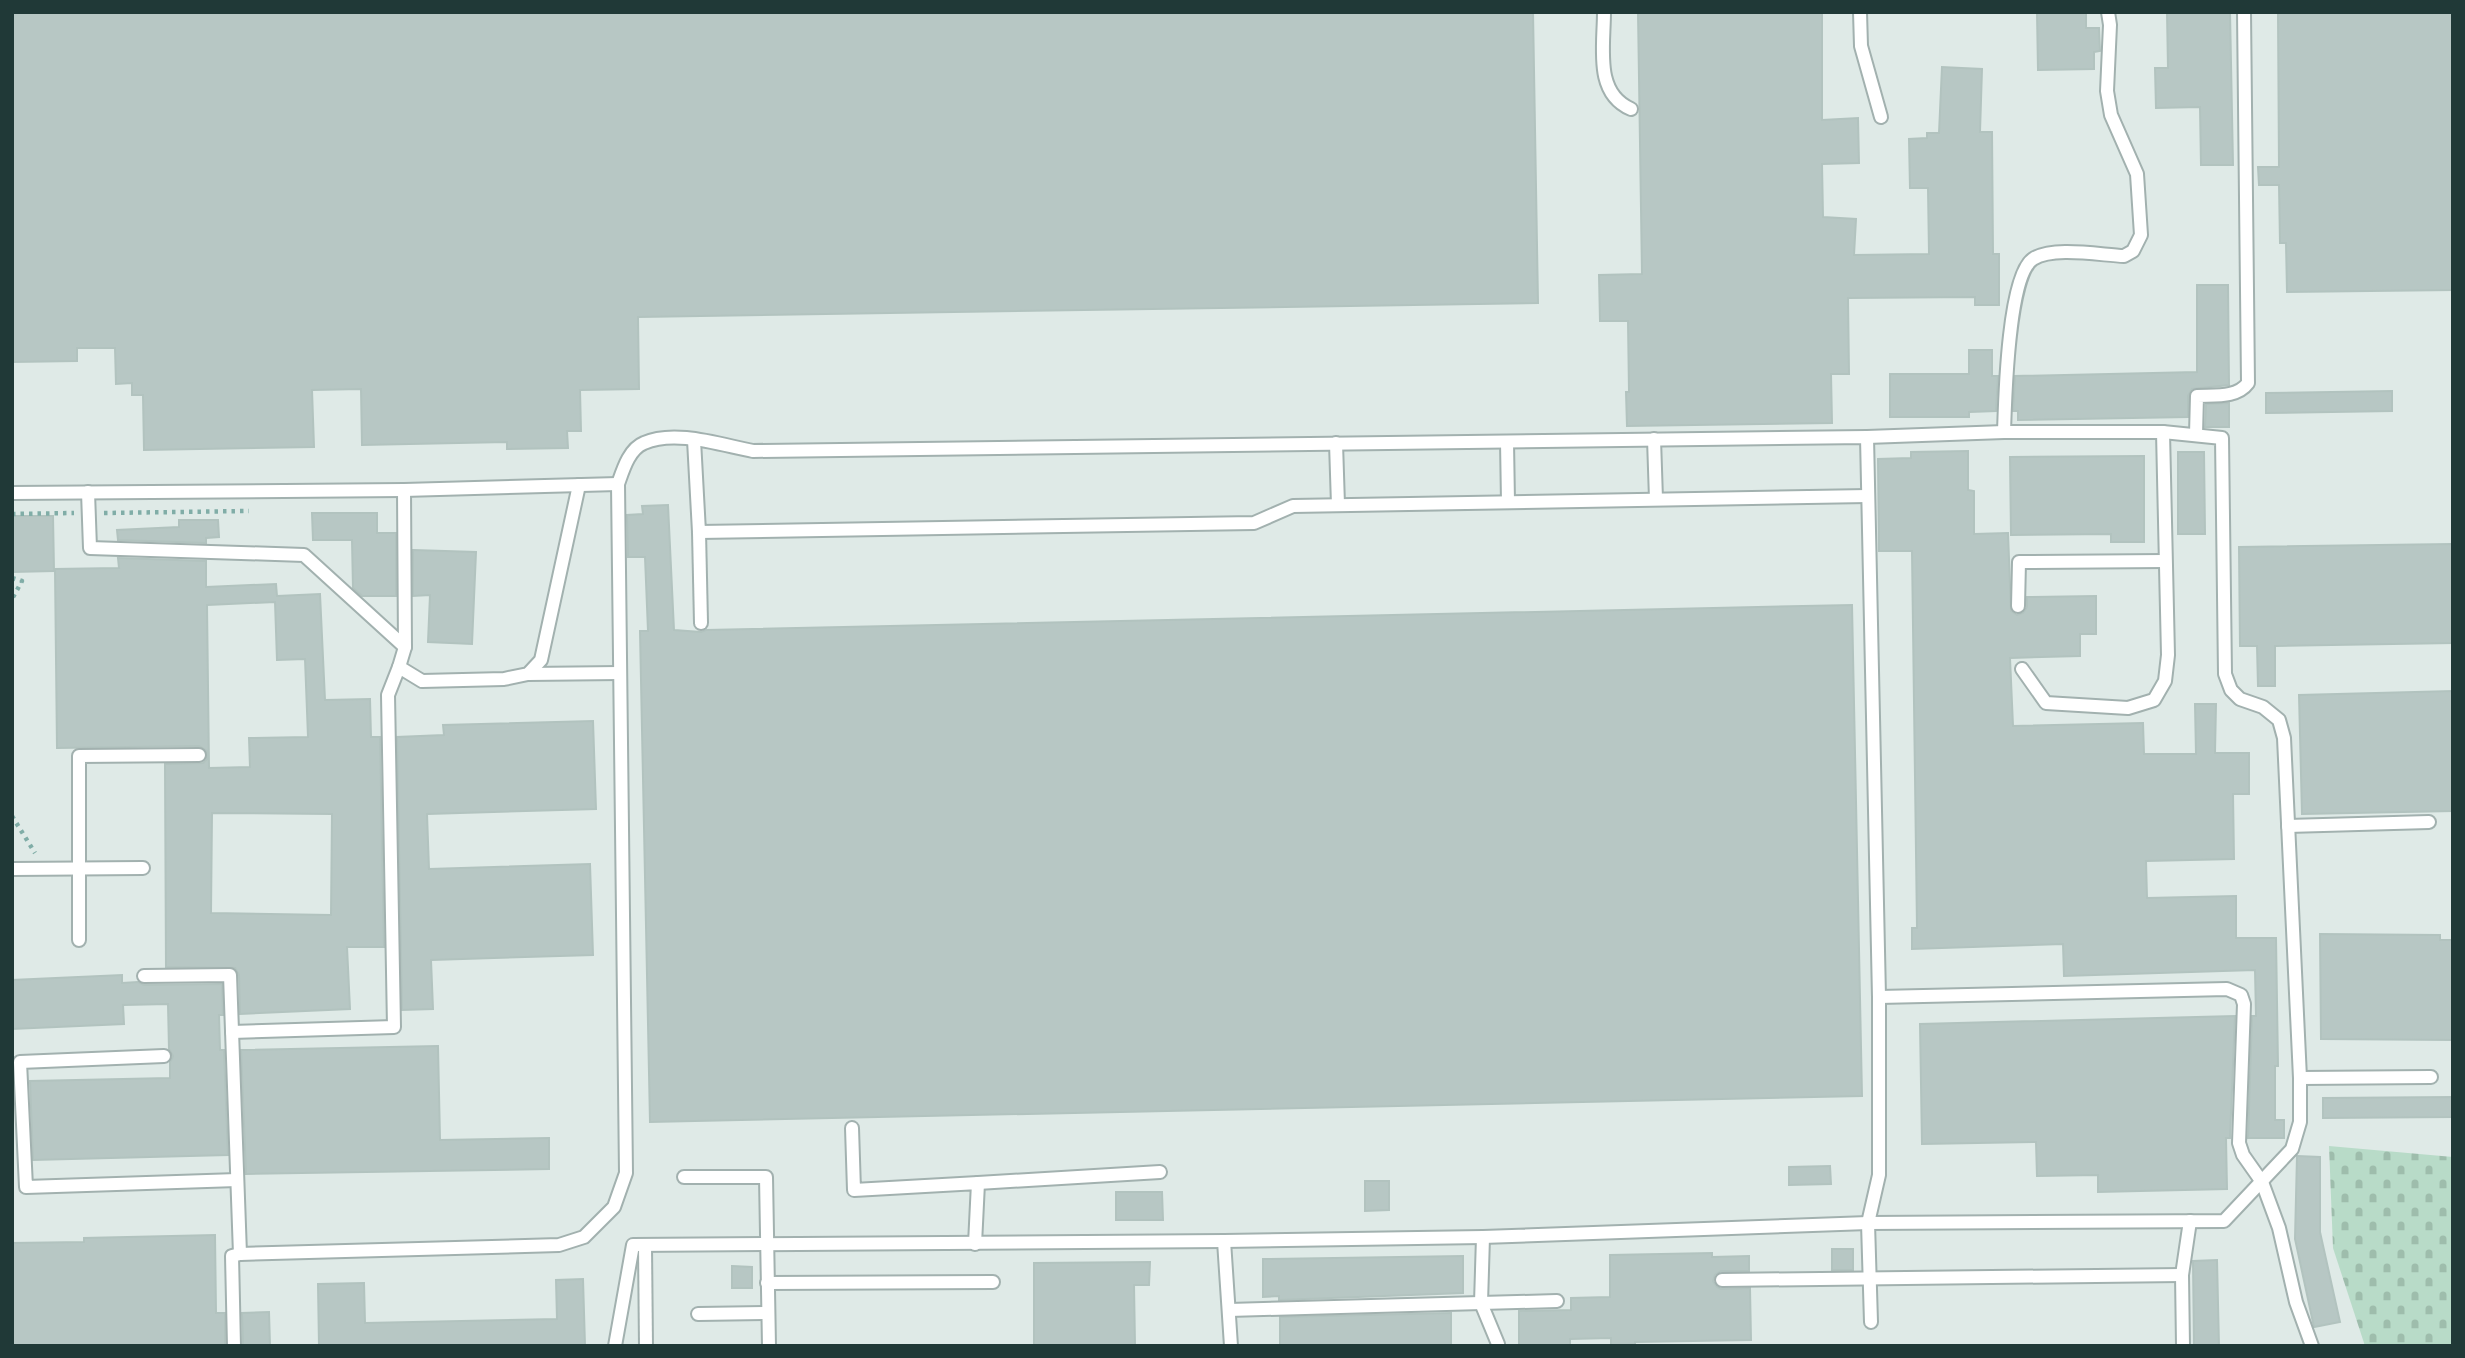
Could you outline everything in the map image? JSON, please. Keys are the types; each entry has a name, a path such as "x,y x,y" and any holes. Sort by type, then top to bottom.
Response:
{"lane":[{"path":"1604,12 1605,81 1611,95 1620,104 1631,109"},
{"path":"1860,12 1861,46 1881,117"},
{"path":"2004,432 2007,344 2022,275 2031,259 2050,252 2124,256 2133,251 2141,234 2137,174 2111,115 2107,91 2110,25 2108,12"},
{"path":"2196,434 2197,396 2231,394 2243,390 2248,383 2244,12"},
{"path":"234,1346 232,1256 559,1245 584,1237 614,1207 626,1173 618,484 627,459 643,443 678,437 754,451 1867,437 2004,432 2163,432 2222,438 2225,674 2231,690 2240,699 2263,707 2279,720 2284,738 2300,1079 2300,1122 2292,1149 2224,1221 1868,1223 1483,1237 1224,1241 633,1245 615,1346"},
{"path":"2022,669 2046,703 2128,708 2154,700 2165,681 2168,655 2163,432"},
{"path":"1867,437 1879,997 1879,1175 1868,1223 1871,1322"},
{"path":"1654,439 1656,499"},
{"path":"694,440 701,623"},
{"path":"1507,442 1508,502"},
{"path":"1336,443 1338,505"},
{"path":"12,493 404,490 618,484"},
{"path":"528,674 541,660 579,485"},
{"path":"232,1032 394,1027 388,695 405,647 404,490"},
{"path":"88,492 90,548 304,555 405,647"},
{"path":"699,532 1254,523 1293,506 1868,496"},
{"path":"2018,606 2018,562 2165,561"},
{"path":"399,667 422,681 504,679 528,674 620,673"},
{"path":"79,940 79,756 199,755"},
{"path":"2288,826 2429,822"},
{"path":"12,869 142,868"},
{"path":"144,976 230,975 240,1254"},
{"path":"1879,997 2227,989 2241,995 2244,1004 2239,1143 2243,1155 2262,1182 2279,1228 2296,1302 2312,1346"},
{"path":"164,1056 20,1062 26,1187 237,1180"},
{"path":"2300,1079 2431,1077"},
{"path":"852,1128 854,1190 1160,1172"},
{"path":"684,1177 766,1177 769,1346"},
{"path":"975,1244 978,1183"},
{"path":"2183,1346 2182,1275 2190,1221"},
{"path":"1483,1237 1481,1303 1498,1344"},
{"path":"1224,1241 1231,1346"},
{"path":"645,1246 646,1346"},
{"path":"1723,1280 2182,1275"},
{"path":"767,1283 993,1282"},
{"path":"1229,1310 1557,1301"},
{"path":"698,1314 768,1313"}],"path":[{"path":"12,514 254,510"},
{"path":"12,578 22,581 12,599"},
{"path":"12,816 44,868"}],"green space":[{"path":"2329,1146 2453,1157 2453,1346 2365,1346 2333,1248"}],"building":[{"path":"12,12 1533,12 1538,303 638,317 639,389 580,390 581,431 567,431 568,448 507,449 507,442 362,445 361,389 312,390 314,447 144,450 143,395 132,395 132,383 116,384 115,348 77,348 77,361 12,362"},
{"path":"1638,12 1822,12 1822,120 1858,118 1859,163 1822,164 1823,217 1856,219 1854,255 1929,254 1928,188 1910,188 1909,139 1927,138 1927,133 1939,133 1942,67 1982,69 1980,132 1992,132 1993,254 1999,254 1999,305 1975,305 1975,297 1848,298 1849,374 1831,374 1832,423 1627,426 1628,321 1600,321 1599,275 1642,274"},
{"path":"2037,12 2086,12 2086,28 2099,28 2100,51 2094,52 2094,69 2038,70"},
{"path":"2167,12 2230,12 2233,165 2201,165 2200,107 2156,108 2155,68 2168,68"},
{"path":"2278,12 2453,12 2453,290 2287,292 2286,243 2280,243 2279,185 2259,185 2258,167 2279,167"},
{"path":"2197,285 2228,285 2229,385 2192,389 2188,396 2188,417 2018,420 2018,411 2013,411 2015,376 2197,372"},
{"path":"1969,350 1992,350 1992,376 1998,376 1996,411 1969,412 1969,417 1890,417 1890,374 1969,374"},
{"path":"2392,391 2392,411 2266,413 2266,393"},
{"path":"2229,403 2229,427 2205,427 2206,404"},
{"path":"1968,451 1968,490 1974,491 1974,534 2008,533 2011,611 2017,615 2023,613 2027,607 2027,597 2096,596 2096,634 2080,634 2080,656 2010,658 2013,726 2143,723 2144,754 2196,754 2195,704 2216,704 2215,753 2249,753 2249,794 2233,794 2234,859 2146,861 2147,898 2236,896 2236,938 2276,938 2278,1066 2275,1066 2275,1120 2284,1120 2284,1138 2248,1138 2252,1016 2256,1016 2255,970 2064,976 2063,944 1912,949 1912,928 1917,928 1912,551 1879,551 1878,459 1911,458 1911,452"},
{"path":"2178,452 2204,452 2205,534 2178,534"},
{"path":"2144,456 2144,542 2111,542 2111,534 2011,535 2010,457"},
{"path":"668,505 674,630 701,632 1852,605 1862,1096 650,1122 640,631 648,631 645,557 628,557 627,515 643,514 642,506"},
{"path":"312,513 377,513 377,533 396,533 396,596 362,596 353,588 352,540 313,540"},
{"path":"12,516 53,516 54,571 12,572"},
{"path":"179,520 218,520 219,537 206,538 206,543 118,540 117,530 179,527"},
{"path":"2452,544 2453,643 2275,646 2275,686 2258,686 2257,646 2240,646 2239,547"},
{"path":"413,550 476,552 472,644 428,642 430,595 413,596"},
{"path":"118,558 206,561 206,587 276,584 277,596 320,594 325,700 370,699 371,737 380,737 384,947 347,947 350,1009 240,1014 239,975 235,968 166,967 165,764 203,763 207,759 207,751 199,746 57,748 55,569 119,568","holes":["275,602 277,660 305,659 308,737 249,738 250,767 209,768 207,605","212,813 332,814 331,915 211,913"]},
{"path":"2453,691 2453,811 2302,814 2299,695"},
{"path":"593,721 596,809 427,814 429,869 590,864 593,955 431,960 433,1009 402,1010 397,737 444,735 443,725"},
{"path":"2320,934 2440,935 2440,940 2453,940 2453,1040 2321,1039"},
{"path":"122,975 122,983 138,982 144,985 222,984 220,1050 224,1050 228,1155 33,1160 30,1081 170,1078 170,1062 173,1056 169,1049 168,1004 123,1005 124,1024 12,1029 12,980"},
{"path":"2235,1016 2230,1138 2226,1138 2227,1189 2098,1192 2098,1175 2037,1176 2036,1142 1922,1144 1920,1024"},
{"path":"438,1046 440,1140 549,1138 549,1169 246,1174 241,1050"},
{"path":"2453,1097 2453,1117 2323,1118 2323,1098"},
{"path":"2297,1156 2320,1157 2320,1232 2340,1322 2314,1327 2295,1239"},
{"path":"1830,1166 1831,1184 1789,1185 1789,1167"},
{"path":"1365,1181 1389,1181 1389,1210 1365,1211"},
{"path":"1116,1192 1162,1192 1163,1220 1116,1220"},
{"path":"215,1235 216,1313 225,1313 225,1346 12,1346 12,1243 84,1242 84,1238"},
{"path":"1832,1249 1853,1249 1853,1270 1832,1270"},
{"path":"1712,1253 1712,1257 1749,1256 1749,1271 1721,1271 1715,1275 1713,1281 1721,1289 1750,1288 1751,1340 1635,1342 1635,1346 1611,1346 1611,1338 1570,1339 1570,1346 1519,1346 1519,1311 1571,1310 1571,1298 1610,1297 1610,1255"},
{"path":"1463,1256 1463,1293 1279,1300 1279,1296 1263,1297 1263,1259"},
{"path":"2217,1260 2219,1346 2194,1346 2193,1261"},
{"path":"1150,1262 1149,1285 1134,1285 1135,1346 1034,1346 1034,1263"},
{"path":"732,1266 752,1267 752,1288 732,1288"},
{"path":"583,1279 585,1346 319,1346 318,1284 364,1283 365,1323 557,1319 556,1280"},
{"path":"269,1312 270,1346 243,1346 242,1313"},
{"path":"1451,1313 1451,1346 1280,1346 1280,1317"}]}
